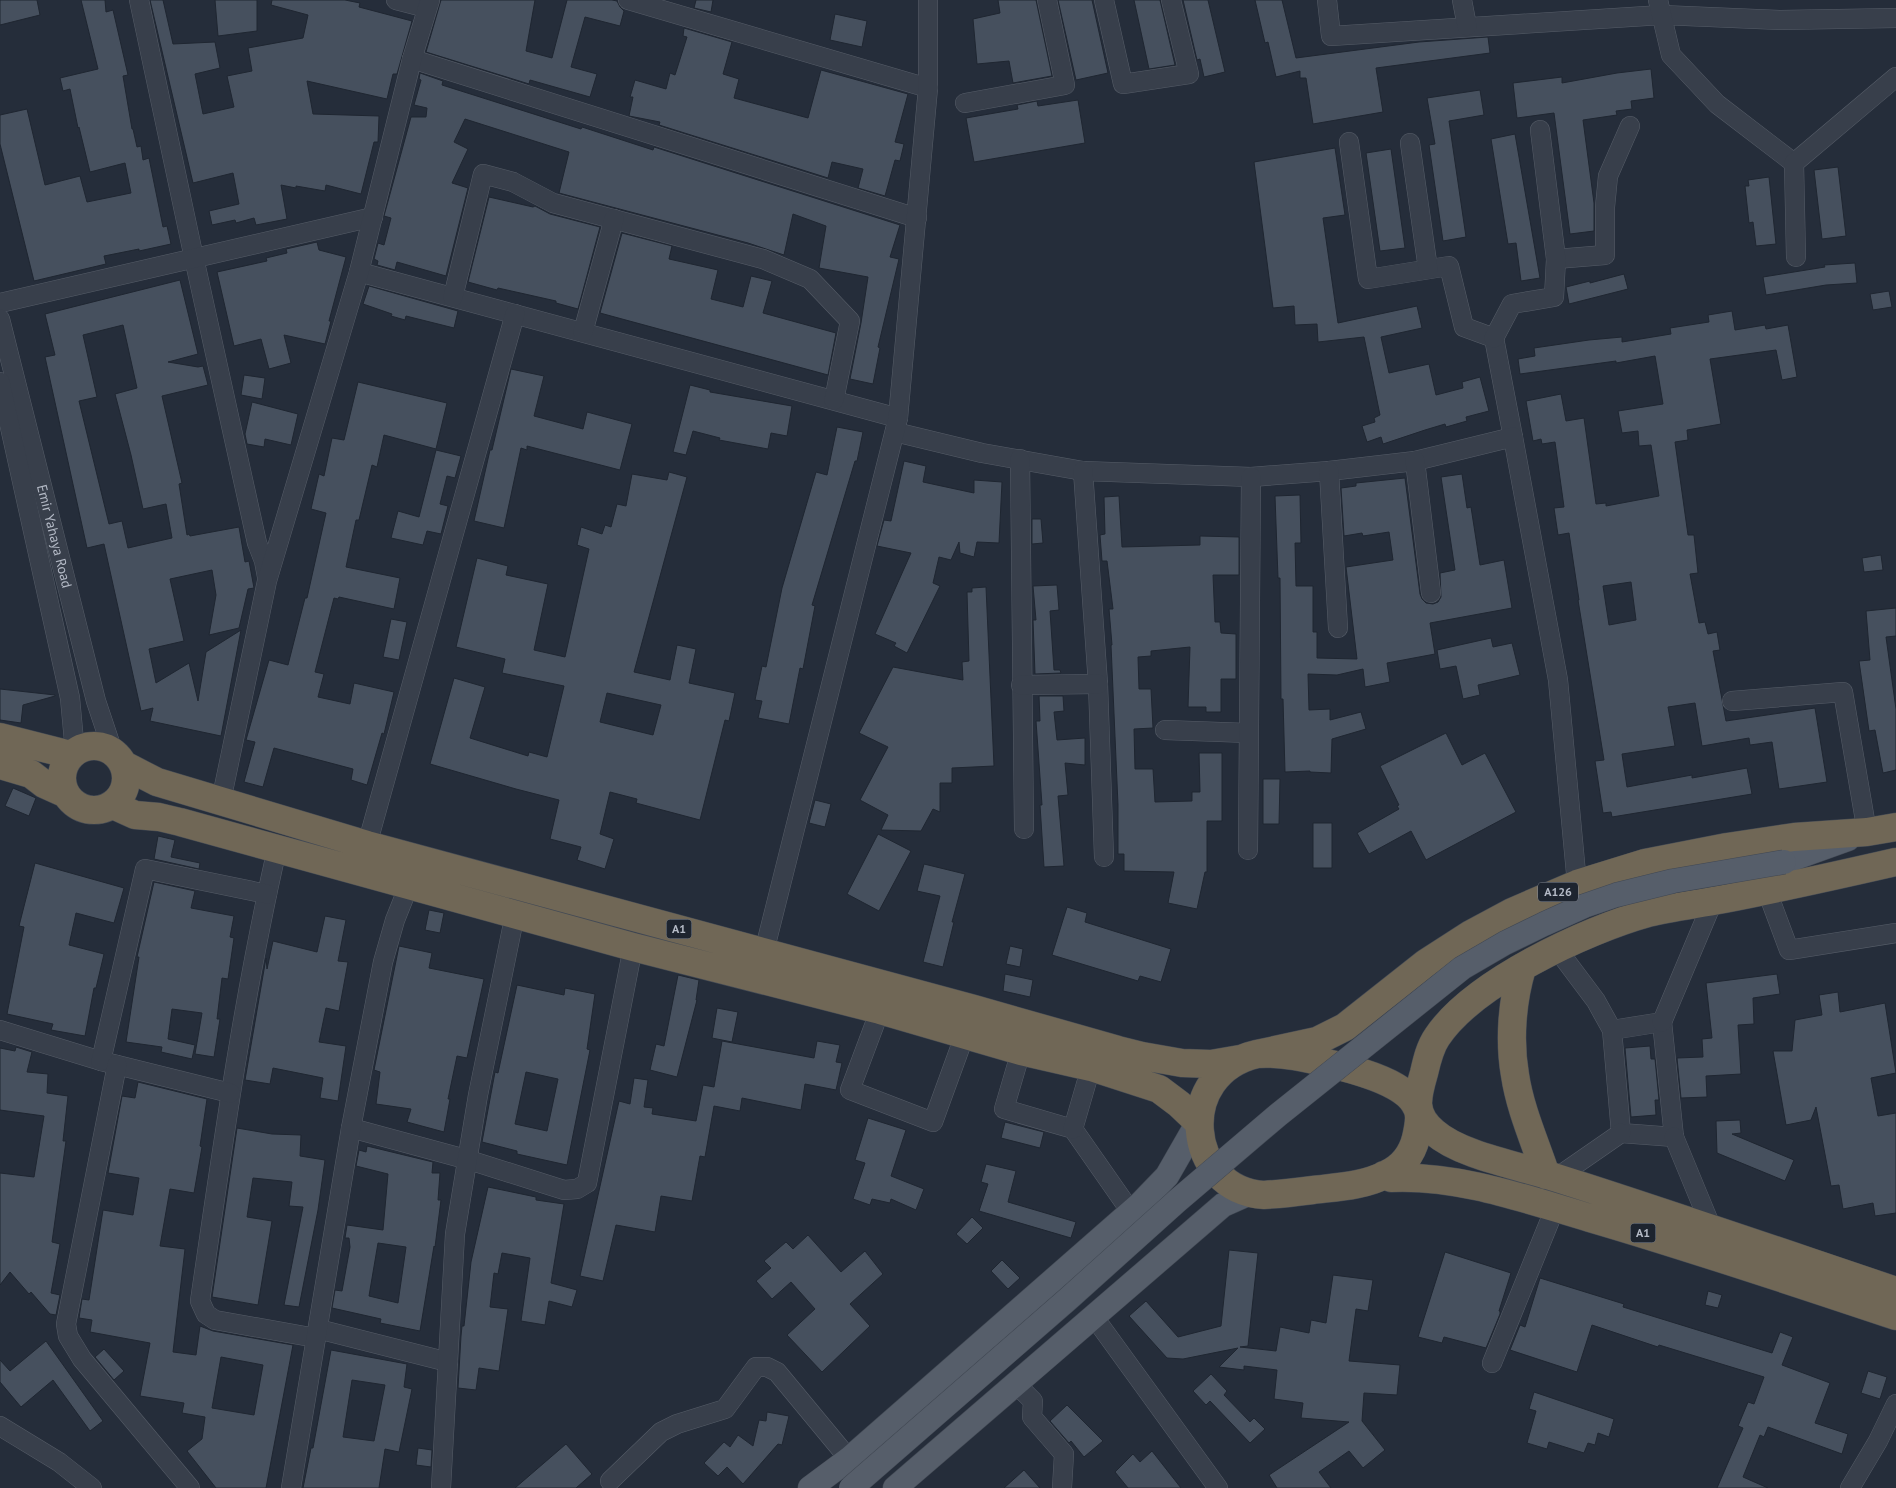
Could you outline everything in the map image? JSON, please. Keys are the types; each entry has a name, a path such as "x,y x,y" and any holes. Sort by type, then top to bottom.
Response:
{"highway":[{"path":"0,737 73,753"},
{"path":"0,765 31,774 44,784 64,793 81,808 92,811 103,810 113,805 121,797 125,787 126,776 118,759 104,747 84,747 73,753 65,763 62,773 64,793"},
{"name":"A1","path":"118,759 157,782 367,845 1142,1056 1198,1064 1222,1063 1248,1057"},
{"name":"A1","path":"113,805 135,815 159,817 633,947 880,1010 1021,1051 1091,1068 1159,1089 1198,1122"},
{"name":"A126","path":"1248,1057 1318,1041 1353,1022 1426,963 1470,934 1512,912 1577,884 1645,862 1727,847 1794,837 1867,832 1896,827"},
{"path":"1417,1108 1407,1095 1395,1086 1361,1072 1312,1060 1278,1055 1248,1057 1223,1069 1209,1085 1198,1122 1202,1144 1211,1163 1230,1184 1250,1193 1272,1195 1351,1186 1369,1182 1384,1176 1402,1165 1412,1149 1419,1124 1418,1094 1431,1049 1437,1037 1450,1021 1480,994 1522,968 1557,949 1601,930 1649,913 1884,865"},
{"path":"1522,968 1517,986 1513,1032 1515,1075 1525,1116 1551,1176"},
{"name":"A1","path":"1417,1108 1421,1119 1427,1126 1452,1144 1465,1150 1551,1176 1896,1291"},
{"name":"A1","path":"1384,1176 1466,1183 1690,1247 1896,1316"}],"main road":[{"path":"851,1488 1068,1299 1177,1200 1286,1109 1462,968 1505,943 1584,906 1673,882 1784,862 1867,832"},
{"path":"1784,862 1884,865"},
{"path":"810,1488 849,1458 990,1336 1161,1184 1198,1122"},
{"path":"895,1488 1223,1205 1250,1193"}],"street":[{"path":"139,0 194,258 267,581"},
{"path":"221,801 267,581 359,272 412,59 429,4 396,0"},
{"path":"628,0 928,88"},
{"path":"764,952 896,425 928,88 928,0"},
{"path":"965,103 1065,85 1047,0"},
{"path":"1104,0 1123,84 1189,74 1171,0"},
{"path":"1327,0 1331,36 1467,26 1660,7 1780,20 1896,18"},
{"path":"1462,0 1467,26"},
{"path":"1660,7 1671,55 1717,104 1794,163"},
{"path":"412,59 917,218"},
{"path":"1794,163 1896,78"},
{"path":"1556,259 1605,255 1605,207 1608,176 1630,126"},
{"path":"1540,130 1556,259 1554,298 1512,304 1494,338 1558,680 1577,884"},
{"path":"1349,142 1368,279 1449,266 1464,328 1494,338"},
{"path":"1410,142 1428,269"},
{"path":"1794,163 1796,257"},
{"path":"453,297 483,174 513,182 553,203 763,258 810,279 850,321 834,400"},
{"path":"0,302 373,217"},
{"path":"583,332 614,219"},
{"path":"359,272 834,400 896,425 982,453 1083,471 1251,477 1328,471 1415,460 1513,437"},
{"path":"367,845 515,314"},
{"name":"Emir Yahaya Road","path":"0,319 96,701 118,759"},
{"name":"Emir Yahaya Road","path":"0,382 70,698 73,753"},
{"path":"1020,459 1024,829"},
{"path":"1415,460 1431,593"},
{"path":"1083,471 1098,684 1104,858"},
{"path":"1328,471 1338,628"},
{"path":"1248,850 1251,477"},
{"path":"1021,685 1098,684"},
{"path":"1732,701 1843,692 1867,832"},
{"path":"1165,730 1248,732"},
{"path":"277,849 230,1093 200,1302 206,1314 215,1320 317,1334 448,1362"},
{"path":"190,1488 82,1359 68,1336 66,1324 109,1063 145,869 267,894"},
{"path":"291,1488 351,1128 383,962 395,920 409,885"},
{"path":"1767,890 1789,950 1896,934"},
{"path":"1712,1229 1674,1137 1662,1022 1714,901"},
{"path":"441,1488 455,1234 469,1160 478,1095 515,914"},
{"path":"351,1128 469,1160 564,1190 577,1189 587,1182 633,947"},
{"path":"1557,949 1596,1001 1612,1030 1621,1134"},
{"path":"880,1010 850,1090 933,1122 965,1034"},
{"path":"1612,1030 1662,1022"},
{"path":"0,1030 109,1063 230,1093"},
{"path":"1021,1051 1004,1109 1073,1129 1131,1212"},
{"path":"1073,1129 1091,1068"},
{"path":"1551,1176 1621,1134 1674,1137"},
{"path":"1492,1362 1555,1208"},
{"path":"1094,1317 1218,1488"},
{"path":"610,1480 661,1432 677,1424 724,1410 756,1367 767,1366 777,1372 849,1458"},
{"path":"1016,1384 1033,1401 1032,1417 1064,1454 1062,1488"},
{"path":"1850,1488 1878,1441 1896,1404"},
{"path":"0,1426 59,1462 92,1488"}],"building":[{"path":"0,0 37,0 40,15 0,25"},
{"path":"81,0 105,0 106,12 113,10 128,75 123,76 132,129 137,147 141,146 143,160 149,158 163,227 167,226 171,244 104,256 106,264 34,281 0,144 0,115 27,109 45,185 80,176 87,202 131,193 125,163 90,172 70,89 63,91 60,78 98,69"},
{"path":"150,0 163,0 173,44 215,42 220,68 195,74 203,114 234,107 227,76 252,71 248,48 303,38 308,15 271,5 272,0 345,0 360,3 359,7 412,21 397,74 393,74 387,99 307,81 313,114 379,116 378,142 374,142 361,194 326,185 325,191 281,185 287,219 256,225 254,218 236,223 235,220 212,225 209,211 239,204 233,173 193,183"},
{"path":"215,0 257,0 257,31 218,36"},
{"path":"441,0 535,0 526,51 552,58 567,0 612,0 617,1 624,11 620,26 585,17 571,67 597,74 590,97 530,80 529,84 426,52"},
{"path":"696,0 713,0 711,12 694,8"},
{"path":"998,0 1036,0 1052,76 1013,83 1009,61 977,64 973,19 1000,13"},
{"path":"1058,0 1092,0 1108,73 1076,80"},
{"path":"1134,0 1160,0 1175,65 1149,69"},
{"path":"1183,0 1208,0 1225,72 1204,77 1200,59 1197,60"},
{"path":"1255,0 1282,0 1296,58 1419,42 1488,37 1490,53 1376,68 1383,112 1313,124 1306,78 1300,78 1300,71 1276,77 1268,42 1265,43"},
{"path":"835,14 867,21 862,47 830,40"},
{"path":"684,28 732,42 723,74 739,79 734,98 808,118 821,70 908,94 895,142 904,144 900,161 895,160 885,196 858,188 863,169 832,162 828,178 659,125 660,122 629,116 633,97 630,97 635,80 666,89 670,73 675,75 687,37 683,36"},
{"path":"1651,69 1654,98 1631,101 1632,109 1616,111 1617,115 1583,120 1594,203 1594,231 1570,234 1554,113 1517,118 1513,83 1562,77 1562,83"},
{"path":"420,73 443,81 442,85 581,129 582,127 653,150 654,147 900,225 890,257 899,259 878,347 880,348 873,384 850,379 868,277 819,268 826,226 793,214 784,255 748,243 559,193 569,152 465,119 454,142 468,149 452,183 468,188 446,276 397,262 395,270 377,265 378,261 374,259 378,243 384,245 391,218 384,216 411,117 426,117 427,108 414,105 421,80 419,79"},
{"path":"1480,90 1484,115 1449,121 1466,237 1443,241 1429,145 1435,144 1427,98"},
{"path":"1078,100 1085,143 974,162 966,118 1018,109 1017,105 1037,101 1038,106"},
{"path":"1515,134 1540,278 1521,281 1516,243 1508,244 1491,139"},
{"path":"1335,148 1345,215 1323,218 1338,323 1417,306 1422,328 1381,337 1389,373 1429,364 1436,395 1463,388 1462,382 1480,377 1489,411 1466,417 1467,421 1446,427 1445,424 1383,444 1381,437 1367,442 1362,426 1375,422 1374,418 1380,415 1364,337 1318,342 1317,324 1295,325 1294,306 1273,308 1254,162"},
{"path":"1391,149 1405,248 1380,251 1366,153"},
{"path":"1838,167 1846,236 1822,239 1814,170"},
{"path":"1769,177 1776,244 1756,246 1753,222 1749,223 1745,186 1749,186 1748,180"},
{"path":"489,197 535,206 550,214 600,227 578,309 556,303 556,301 498,288 497,290 468,282"},
{"path":"622,233 672,246 669,259 718,270 711,299 743,307 751,276 772,281 763,313 836,333 828,375 600,313"},
{"path":"317,242 319,250 346,257 329,321 331,321 325,344 284,335 291,363 269,369 261,339 234,346 217,272 267,261 266,258 287,253 286,249"},
{"path":"1855,263 1857,283 1826,285 1766,295 1763,277 1825,267 1824,265"},
{"path":"1624,274 1628,289 1569,304 1566,287"},
{"path":"180,280 198,354 168,362 198,367 203,366 208,385 162,396 182,483 179,484 187,535 239,527 245,562 249,561 254,588 248,589 239,628 209,635 216,595 212,570 170,579 184,641 149,649 156,683 189,663 198,701 206,652 241,630 221,736 150,721 153,708 141,711 104,544 87,548 45,357 55,355 45,314","holes":["123,325 137,388 115,394 143,509 166,504 172,538 128,548 122,521 109,524 79,401 97,397 83,335"]},
{"path":"369,286 458,311 454,328 406,316 405,320 363,304"},
{"path":"1889,291 1892,307 1873,310 1870,294"},
{"path":"1732,311 1735,330 1765,325 1766,329 1788,325 1797,377 1782,380 1776,350 1710,359 1721,424 1687,430 1688,440 1675,442 1688,535 1694,535 1698,573 1690,574 1699,623 1705,622 1708,634 1717,632 1720,650 1713,651 1726,721 1815,708 1827,782 1779,789 1772,742 1750,745 1749,738 1702,746 1695,703 1668,707 1675,746 1622,754 1627,787 1692,775 1692,778 1747,768 1752,794 1612,817 1611,812 1603,813 1595,761 1604,760 1569,533 1558,535 1554,508 1564,507 1555,442 1542,444 1541,439 1533,441 1526,401 1561,394 1566,421 1584,418 1596,504 1606,503 1606,506 1659,496 1651,445 1639,446 1638,431 1622,433 1618,411 1663,404 1655,356 1616,363 1616,361 1520,374 1518,359 1535,356 1534,348 1622,337 1622,342 1671,334 1670,328 1709,322 1708,315","holes":["1631,582 1636,620 1609,625 1603,586"]},
{"path":"511,369 544,376 534,416 583,429 587,412 632,424 620,470 527,446 527,450 521,448 504,528 474,521"},
{"path":"244,375 265,378 262,399 241,395"},
{"path":"358,382 447,403 436,449 384,435 377,467 372,465 359,520 356,520 346,567 400,578 394,609 339,597 338,599 334,598 315,672 324,674 318,697 350,704 354,683 394,692 384,734 382,733 367,785 351,780 353,769 274,748 263,787 244,782 255,742 246,740 269,660 288,665 305,598 307,598 326,513 311,509 319,474 324,476 332,438 344,440"},
{"path":"690,385 710,390 710,392 792,406 787,436 771,433 768,449 719,440 720,438 693,431 686,455 673,452"},
{"path":"252,402 298,414 291,445 265,439 264,447 247,444 245,434"},
{"path":"837,427 863,432 857,461 855,461 812,605 815,606 803,669 800,668 789,724 758,718 762,701 755,700 762,666 766,667 782,588 816,472 827,475"},
{"path":"436,450 461,456 455,478 447,476 440,504 448,506 441,534 427,531 423,545 391,538 398,511 419,517"},
{"path":"904,461 926,466 923,482 974,493 974,480 1002,482 999,543 977,542 974,557 960,553 959,542 951,560 939,557 933,583 940,586 907,653 894,646 896,643 875,634 911,553 877,546 884,520 891,521"},
{"path":"669,472 687,477 634,672 670,680 677,645 696,649 689,683 735,693 729,721 725,720 700,820 636,803 637,799 610,792 600,834 614,839 605,869 577,860 581,847 550,839 559,800 430,764 454,678 485,687 470,738 528,756 529,752 547,757 564,686 502,673 505,659 456,647 477,558 508,566 506,575 548,584 534,650 565,657 589,549 577,545 581,527 602,534 605,525 611,527 617,504 626,506 632,474 667,480","holes":["607,693 661,705 653,735 600,722"]},
{"path":"1462,474 1467,508 1471,507 1480,565 1504,560 1512,608 1430,623 1435,654 1387,663 1390,682 1365,687 1363,669 1337,675 1308,674 1309,710 1330,709 1330,720 1361,712 1366,729 1332,739 1331,773 1310,771 1285,772 1283,699 1281,699 1280,578 1278,578 1275,496 1300,495 1301,543 1295,543 1296,586 1313,586 1313,632 1317,632 1317,658 1357,659 1346,567 1393,560 1389,532 1363,536 1362,533 1344,536 1341,488 1356,486 1356,483 1405,478 1420,594 1426,603 1433,604 1438,602 1441,597 1440,573 1455,570 1441,477"},
{"path":"1119,496 1122,547 1200,545 1200,536 1239,537 1239,575 1213,575 1215,622 1220,622 1221,633 1236,634 1236,679 1221,679 1221,712 1206,712 1206,707 1188,707 1190,647 1151,651 1151,656 1138,657 1139,689 1151,689 1153,728 1134,729 1135,769 1153,769 1155,802 1192,801 1192,792 1200,792 1199,753 1222,753 1222,821 1207,821 1207,872 1205,872 1197,909 1168,903 1174,872 1124,871 1124,854 1118,854 1118,805 1109,609 1113,609 1107,561 1102,561 1100,535 1105,534 1104,497"},
{"path":"1032,519 1041,519 1043,543 1032,544"},
{"path":"1881,555 1883,570 1864,572 1862,558"},
{"path":"1057,585 1059,610 1050,611 1054,670 1060,670 1061,673 1035,674 1033,620 1036,620 1033,586"},
{"path":"986,587 994,766 952,768 952,783 940,783 940,812 933,809 921,831 881,830 888,815 860,800 888,747 859,733 893,667 963,680 962,662 969,661 967,592 972,592 972,588"},
{"path":"1896,608 1896,636 1886,637 1896,709 1896,770 1883,773 1875,730 1869,731 1859,661 1870,660 1866,611"},
{"path":"391,619 407,622 399,660 383,657"},
{"path":"1491,638 1493,647 1512,643 1520,675 1478,685 1480,695 1463,699 1456,666 1440,669 1437,650"},
{"path":"0,689 55,696 23,705 21,723 0,720"},
{"path":"1039,696 1063,696 1064,711 1054,712 1057,740 1085,738 1085,765 1065,763 1068,795 1058,796 1064,866 1044,867 1036,721 1040,721"},
{"path":"1446,733 1462,765 1485,753 1516,812 1426,860 1411,831 1369,854 1357,833 1399,809 1397,806 1399,805 1380,766"},
{"path":"1263,779 1280,779 1279,824 1263,824"},
{"path":"13,788 36,798 29,816 5,806"},
{"path":"815,800 831,804 825,827 809,823"},
{"path":"1313,823 1332,823 1332,868 1313,868"},
{"path":"878,834 911,851 879,911 847,894"},
{"path":"158,836 175,840 171,857 200,863 199,869 154,859"},
{"path":"35,863 124,888 114,923 76,913 69,945 104,954 96,988 94,988 85,1036 51,1030 53,1024 7,1014 24,927 19,926"},
{"path":"924,864 965,874 952,922 954,922 943,967 923,962 940,896 917,891"},
{"path":"154,882 195,891 191,908 234,916 230,937 234,938 228,979 222,978 217,1019 220,1019 214,1057 195,1054 202,1013 172,1009 168,1039 195,1045 192,1059 161,1052 162,1047 126,1042 139,957 137,957"},
{"path":"1067,907 1087,913 1085,922 1171,949 1161,982 1140,976 1138,981 1052,955"},
{"path":"429,910 444,913 440,933 425,930"},
{"path":"325,916 346,920 338,961 348,962 339,1011 326,1008 319,1042 346,1046 338,1101 320,1098 323,1078 273,1068 270,1084 245,1080 266,958 267,969 273,941 317,952"},
{"path":"399,946 432,953 429,968 484,979 467,1058 457,1056 448,1099 450,1099 444,1132 407,1122 411,1109 376,1104 380,1072 374,1070"},
{"path":"1010,946 1023,949 1020,967 1006,964"},
{"path":"1005,974 1033,980 1030,997 1003,991"},
{"path":"1777,974 1780,994 1753,998 1754,1024 1738,1025 1741,1074 1706,1076 1707,1097 1681,1098 1677,1058 1703,1057 1702,1039 1712,1038 1706,983"},
{"path":"678,975 699,980 697,1000 677,1077 650,1070 656,1044 664,1046"},
{"path":"517,985 564,995 565,988 595,994 587,1049 590,1050 567,1165 517,1154 517,1151 482,1142 495,1072 498,1073","holes":["526,1072 558,1079 547,1131 515,1124"]},
{"path":"1838,992 1840,1012 1885,1003 1896,1073 1871,1078 1878,1116 1896,1113 1896,1213 1875,1216 1873,1203 1843,1209 1839,1185 1831,1186 1816,1107 1811,1120 1786,1125 1773,1051 1792,1051 1795,1020 1822,1015 1819,995"},
{"path":"717,1008 738,1012 732,1042 712,1038"},
{"path":"722,1041 814,1058 817,1041 840,1045 836,1062 842,1063 836,1090 805,1084 801,1110 742,1098 740,1111 714,1106 705,1157 700,1156 692,1201 661,1196 655,1232 616,1225 603,1281 580,1276 619,1101 630,1104 634,1078 648,1080 644,1107 653,1108 652,1114 696,1121 703,1085 714,1087"},
{"path":"1650,1046 1651,1059 1655,1059 1659,1100 1655,1100 1656,1115 1631,1117 1625,1048"},
{"path":"16,1047 32,1052 27,1072 48,1074 47,1093 68,1096 63,1141 66,1141 52,1242 60,1244 51,1293 60,1295 56,1315 50,1314 10,1272 0,1285 0,1173 34,1177 44,1116 0,1110 0,1048 15,1051"},
{"path":"138,1082 207,1099 200,1146 202,1147 194,1193 170,1189 160,1246 185,1249 173,1352 196,1355 200,1326 213,1331 293,1345 266,1488 216,1488 187,1451 202,1439 205,1417 182,1413 184,1403 140,1396 150,1343 90,1332 92,1320 79,1318 82,1299 89,1300 103,1210 133,1215 139,1178 108,1173 122,1096 135,1098","holes":["221,1357 263,1365 254,1415 212,1408"]},
{"path":"868,1118 906,1130 891,1176 924,1189 916,1210 891,1199 890,1203 872,1199 870,1205 853,1199 865,1163 855,1160"},
{"path":"1740,1120 1741,1133 1732,1134 1794,1160 1785,1181 1717,1153 1716,1121"},
{"path":"1005,1122 1044,1132 1040,1148 1001,1138"},
{"path":"237,1128 272,1134 301,1135 300,1156 325,1160 318,1210 299,1307 284,1305 303,1207 289,1206 292,1182 253,1178 247,1217 272,1221 258,1305 212,1297"},
{"path":"367,1146 433,1162 432,1173 440,1173 438,1200 441,1200 435,1247 420,1331 380,1323 381,1319 332,1308 335,1290 342,1291 350,1247 349,1238 345,1238 347,1225 383,1230 388,1174 356,1166 359,1150 366,1152","holes":["378,1243 406,1247 398,1303 369,1296"]},
{"path":"986,1164 1016,1171 1008,1202 1076,1222 1071,1238 979,1211 988,1184 981,1182"},
{"path":"488,1187 536,1197 536,1200 564,1204 551,1283 577,1290 572,1307 549,1301 545,1325 521,1321 530,1258 502,1253 498,1274 494,1273 490,1307 508,1309 499,1371 479,1368 476,1390 458,1388 461,1336 462,1326 464,1326 471,1262"},
{"path":"972,1217 983,1228 967,1244 956,1234"},
{"path":"808,1235 841,1272 865,1251 883,1274 850,1304 870,1326 822,1372 787,1335 815,1309 791,1282 772,1299 756,1281 771,1268 764,1261 786,1242 793,1249"},
{"path":"1229,1250 1258,1253 1248,1346 1240,1347 1276,1351 1280,1327 1309,1333 1311,1320 1326,1323 1333,1275 1373,1280 1368,1311 1356,1309 1349,1361 1400,1365 1397,1395 1364,1393 1362,1421 1385,1450 1363,1468 1349,1451 1319,1472 1331,1488 1277,1488 1269,1475 1349,1422 1301,1418 1303,1403 1274,1399 1277,1370 1244,1366 1244,1370 1219,1367 1238,1348 1183,1359 1167,1358 1129,1316 1146,1301 1178,1337 1221,1326"},
{"path":"1445,1252 1511,1273 1499,1311 1500,1314 1486,1348 1444,1337 1442,1343 1418,1337"},
{"path":"1002,1260 1020,1278 1008,1289 991,1271"},
{"path":"1540,1278 1624,1304 1623,1307 1772,1353 1780,1332 1793,1337 1782,1365 1830,1383 1815,1423 1848,1434 1842,1454 1768,1427 1764,1437 1760,1435 1743,1477 1768,1488 1717,1488 1743,1428 1738,1426 1748,1402 1754,1404 1764,1377 1659,1345 1658,1347 1592,1325 1577,1372 1510,1350 1520,1325 1525,1327"},
{"path":"1708,1291 1722,1295 1718,1308 1705,1305"},
{"path":"46,1341 103,1421 90,1431 53,1380 21,1407 0,1382 0,1360 10,1371"},
{"path":"104,1349 124,1371 114,1380 95,1357"},
{"path":"331,1350 407,1364 404,1387 412,1389 399,1452 385,1449 379,1488 303,1488 311,1448 313,1448","holes":["352,1380 385,1385 374,1441 343,1437"]},
{"path":"1868,1371 1887,1377 1880,1399 1861,1393"},
{"path":"1211,1374 1227,1391 1224,1395 1250,1422 1254,1418 1265,1429 1250,1443 1210,1401 1206,1405 1193,1391"},
{"path":"1534,1392 1614,1419 1609,1437 1598,1433 1595,1445 1588,1443 1584,1453 1549,1442 1547,1449 1527,1443 1536,1411 1529,1409"},
{"path":"1067,1405 1103,1441 1084,1457 1071,1441 1069,1443 1050,1421"},
{"path":"767,1412 789,1416 782,1445 778,1444 743,1484 727,1467 718,1476 704,1463 724,1442 730,1447 738,1435 753,1446 759,1420 766,1421"},
{"path":"566,1444 592,1474 576,1488 515,1488"},
{"path":"418,1448 432,1450 431,1467 416,1465"},
{"path":"1152,1451 1181,1488 1128,1488 1115,1472 1133,1454 1140,1462"},
{"path":"1024,1470 1040,1488 1004,1488"}]}
